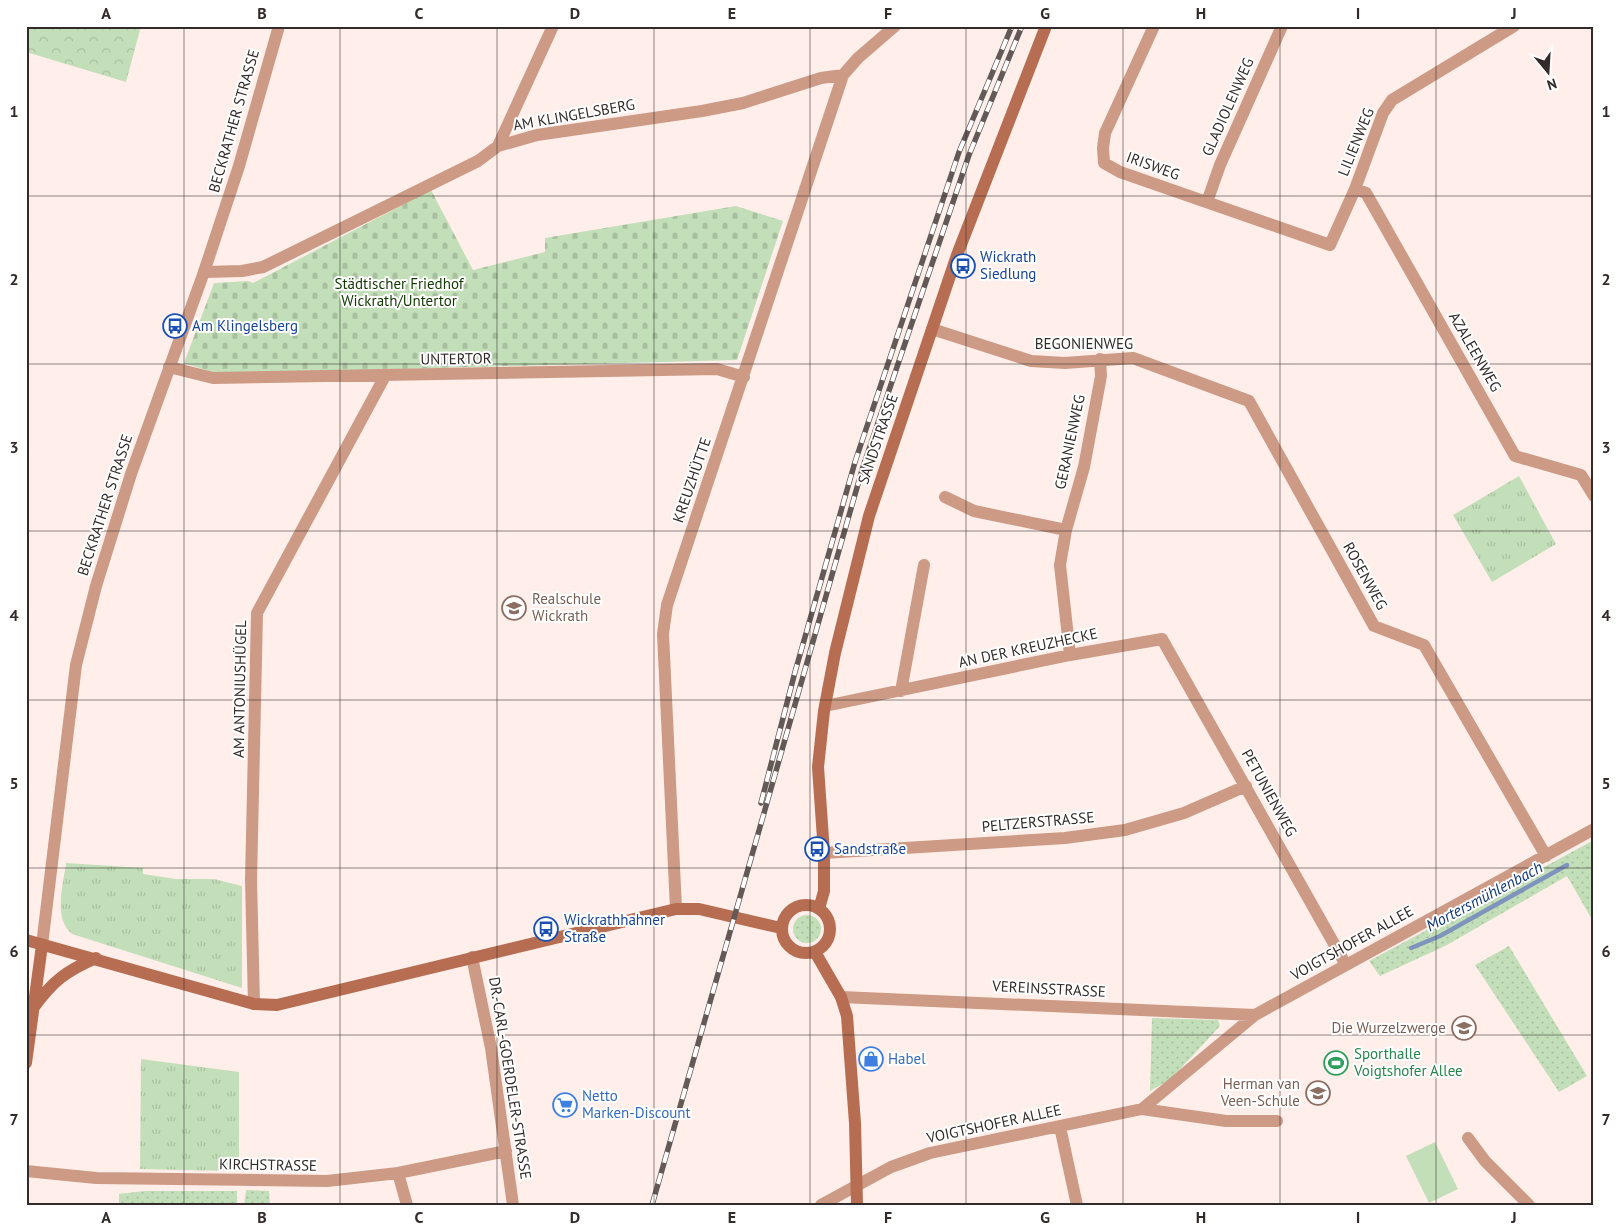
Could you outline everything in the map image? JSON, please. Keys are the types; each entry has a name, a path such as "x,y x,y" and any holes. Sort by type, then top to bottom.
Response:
{"main road":[{"name":"SANDSTRASSE","path":"819,909 824,890 824,853 818,767 825,706 869,516 960,246 1046,26"},
{"path":"807,905 819,909 830,923 830,932 822,947 815,952 806,954 796,952 788,946 783,937 782,928 786,916 795,908 807,905"},
{"path":"26,940 96,958 254,1004 278,1005 472,957 676,910 699,909 782,928"},
{"name":"BECKRATHER STRASSE","path":"26,1063 42,945"},
{"path":"815,952 841,997 848,1032 857,1205"},
{"name":"BECKRATHER STRASSE","path":"33,1009 63,973 96,958"},
{"path":"26,994 33,1009"}],"street":[{"name":"BECKRATHER STRASSE","path":"42,945 76,665 96,586 121,503 240,166 279,26"},
{"path":"498,146 553,26"},
{"name":"IRISWEG","path":"1154,26 1105,133 1104,163 1120,172 1330,245"},
{"name":"GLADIOLENWEG","path":"1207,202 1220,165 1282,26"},
{"name":"LILIENWEG","path":"1330,245 1383,113 1392,100 1514,26"},
{"path":"843,75 887,29"},
{"name":"AM KLINGELSBERG","path":"204,272 242,271 263,268 478,161 498,146 537,135 702,111 743,103 822,78 843,75"},
{"name":"KREUZHÜTTE","path":"676,910 664,624 667,605 843,75"},
{"name":"AZALEENWEG","path":"1354,189 1366,193 1515,456 1581,475 1594,496"},
{"name":"BEGONIENWEG","path":"932,329 1031,361 1066,363 1133,358 1249,401 1258,413"},
{"name":"GERANIENWEG","path":"1070,655 1060,566 1066,530 1084,467 1101,376 1100,360"},
{"name":"UNTERTOR","path":"169,367 214,378 717,369 744,377"},
{"name":"AM ANTONIUSHÜGEL","path":"254,1004 251,880 257,613 385,376"},
{"name":"ROSENWEG","path":"1258,413 1374,626 1424,644 1546,856"},
{"path":"946,497 974,511 1066,530"},
{"path":"901,691 924,565"},
{"name":"AN DER KREUZHECKE","path":"825,706 1070,655 1162,639"},
{"name":"PETUNIENWEG","path":"1162,639 1346,965"},
{"name":"PELTZERSTRASSE","path":"824,853 1065,838 1125,830 1184,813 1246,786"},
{"name":"VOIGTSHOFER ALLEE","path":"1142,1109 1255,1015 1594,829"},
{"name":"DR.-CARL-GOERDELER-STRASSE","path":"472,957 491,1048 514,1205"},
{"name":"VEREINSSTRASSE","path":"841,997 1255,1015"},
{"name":"VOIGTSHOFER ALLEE","path":"821,1205 891,1166 930,1153 1142,1109 1226,1121 1277,1121"},
{"path":"1060,1127 1077,1205"},
{"path":"1468,1138 1486,1161 1529,1205"},
{"name":"KIRCHSTRASSE","path":"26,1171 96,1178 242,1182 327,1181 398,1173 506,1151"},
{"path":"398,1173 406,1205"}],"green space":[{"path":"26,26 141,26 126,82 26,52"},
{"name":"Städtischer Friedhof Wickrath/Untertor","path":"431,190 473,270 545,252 545,238 736,206 783,221 737,360 218,374 184,363 214,283 248,281 253,283"},
{"path":"1519,476 1556,544 1492,582 1453,515"},
{"path":"1594,840 1594,923 1567,876 1447,945 1380,976 1369,961"},
{"path":"66,863 143,868 143,874 176,879 214,879 242,886 242,988 72,934 66,927 61,911"},
{"path":"807,915 817,919 821,929 817,939 807,943 797,939 793,929 797,919"},
{"path":"1509,946 1587,1076 1559,1092 1475,965"},
{"path":"1152,1018 1218,1020 1220,1026 1171,1079 1150,1091"},
{"path":"141,1059 239,1072 239,1168 233,1171 140,1169"},
{"path":"1435,1142 1458,1189 1429,1203 1406,1156"},
{"path":"246,1190 269,1191 270,1205 244,1205"},
{"path":"145,1191 237,1191 237,1203 119,1205 119,1194"}],"waterway":[{"name":"Mortersmühlenbach","path":"1411,948 1440,936 1567,865"}],"railway":[{"path":"761,803 795,672 855,462 959,152 1012,26"},
{"path":"652,1205 862,470 969,155 1022,26"}],"place":[{"name":"Wickrath Siedlung","path":"963,266"},
{"name":"Am Klingelsberg","path":"175,326"},
{"name":"Realschule Wickrath","path":"514,608"},
{"name":"Sandstraße","path":"817,849"},
{"name":"Wickrathhahner Straße","path":"546,929"},
{"name":"Die Wurzelzwerge","path":"1464,1028"},
{"name":"Habel","path":"871,1059"},
{"name":"Sporthalle Voigtshofer Allee","path":"1336,1063"},
{"name":"Herman van Veen-Schule","path":"1318,1093"},
{"name":"Netto Marken-Discount","path":"565,1105"}]}
